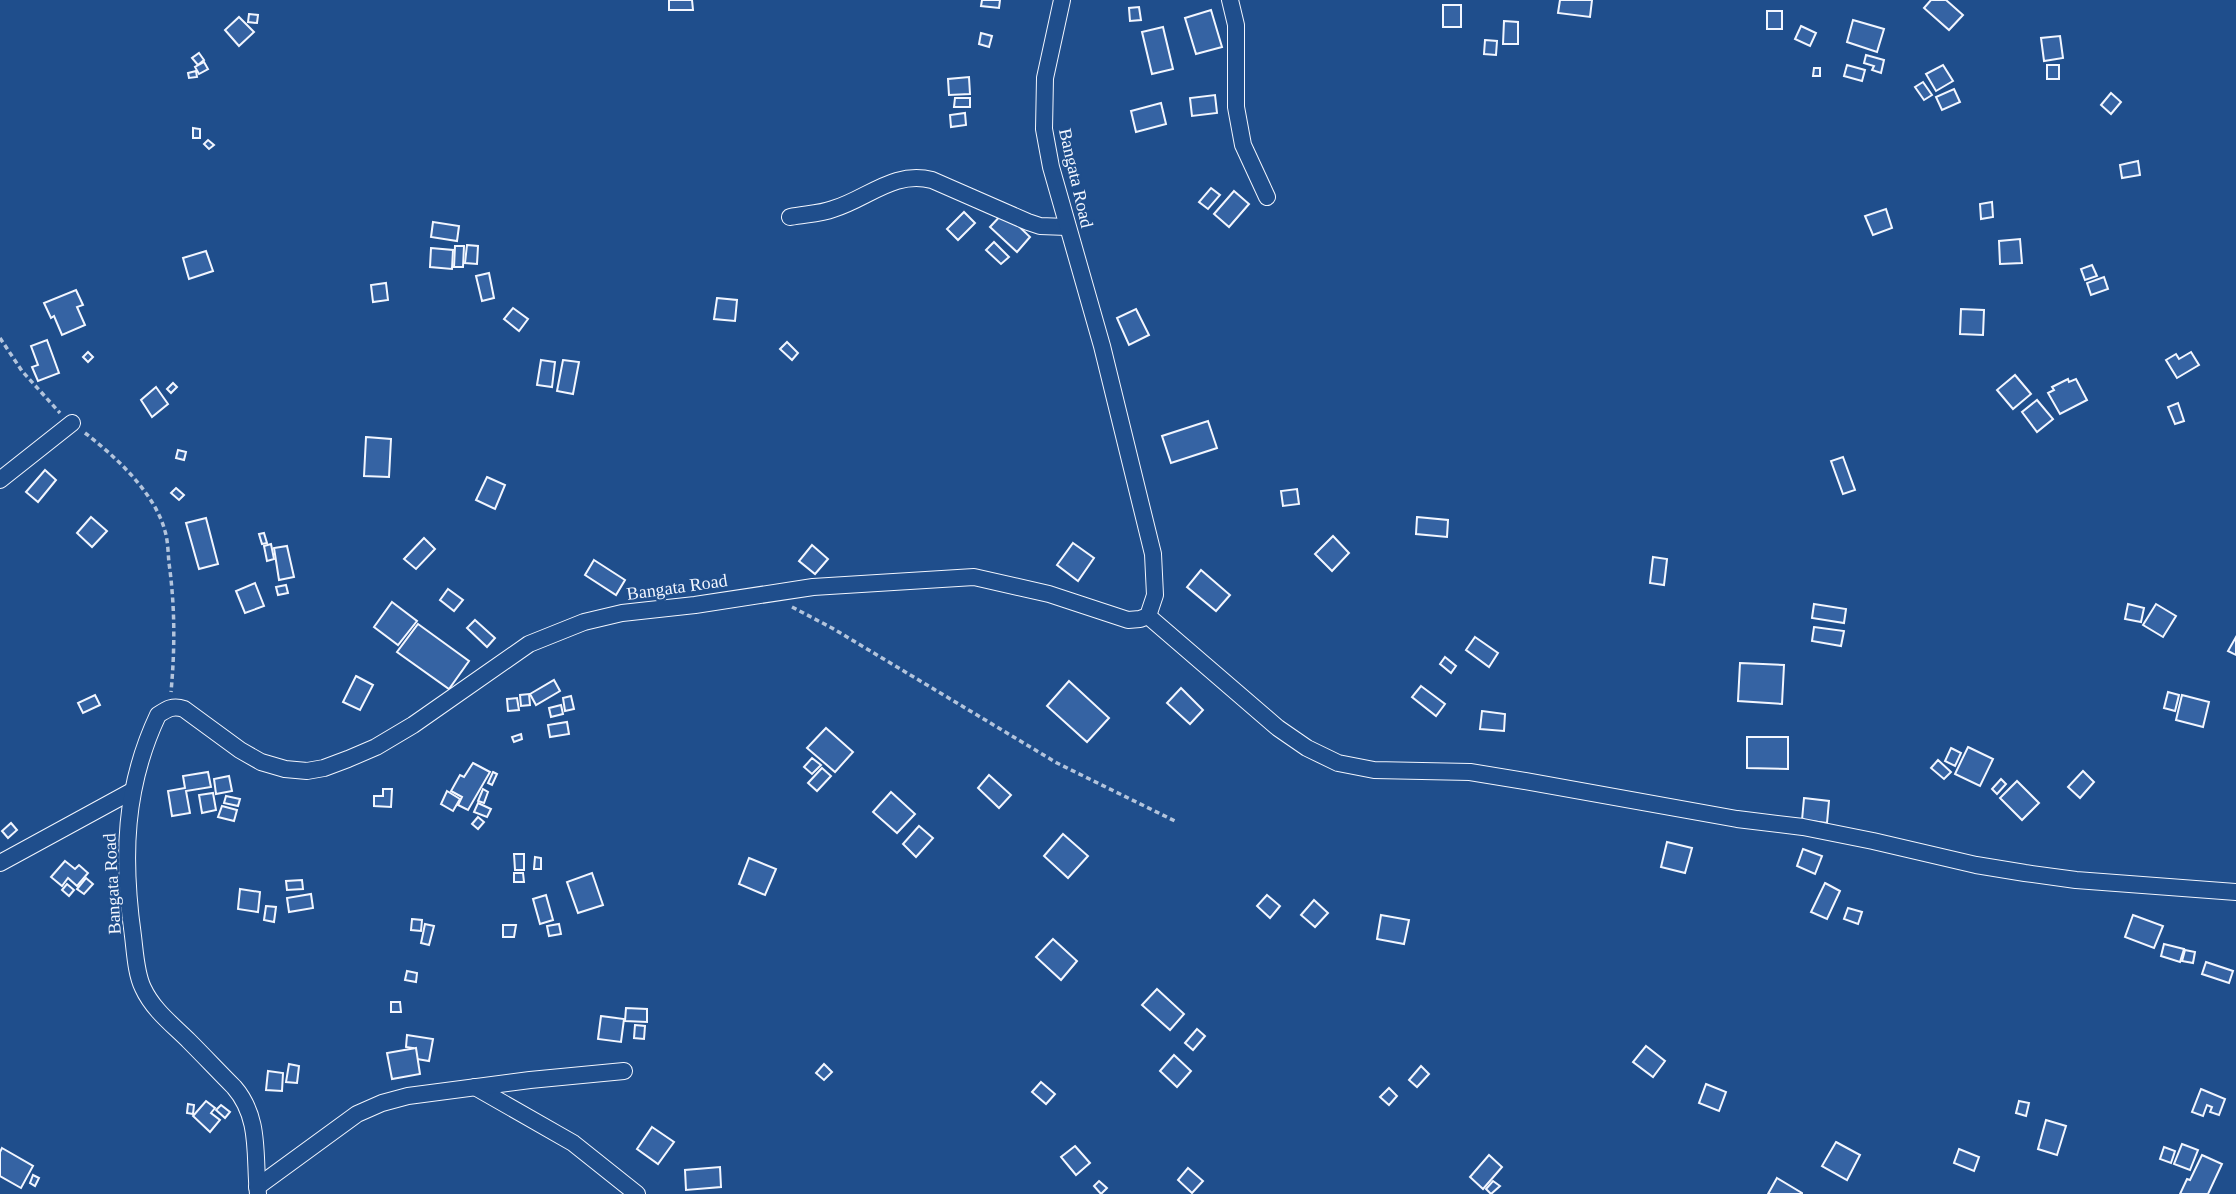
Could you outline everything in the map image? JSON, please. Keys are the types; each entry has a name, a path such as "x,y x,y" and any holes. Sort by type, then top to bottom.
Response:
{"street":[{"name":"Bangata Road","path":"258,1190 253,1124 244,1098 158,1010 142,987 130,912 126,864 127,826 139,761 158,715 174,707 184,709 261,762 285,769 307,771 324,768 376,747 413,725 529,644 584,622 622,613 695,606 813,587 974,577 1049,594 1128,620 1148,616 1155,595 1153,554 1102,346 1051,167 1044,129 1045,78 1062,0"},
{"path":"1230,0 1236,25 1236,107 1243,145 1267,197"},
{"path":"790,217 834,209 891,183 918,176 1028,222 1040,226 1067,227"},
{"path":"0,480 72,423"},
{"path":"1148,616 1278,728 1307,748 1338,763 1374,770 1470,772 1803,827 1976,865 2025,873 2076,880 2236,892"},
{"path":"0,863 132,791"},
{"path":"258,1190 357,1114 382,1104 408,1096 624,1071"},
{"path":"475,1087 573,1143 637,1194"}],"path":[{"path":"0,338 22,371 52,405 127,469 144,492 165,530 174,622 170,708"},
{"path":"765,593 832,628 1057,763 1177,822"}],"building":[{"path":"669,0 692,0 693,10 669,10"},
{"path":"982,0 1000,0 999,8 981,6"},
{"path":"1560,0 1592,0 1590,17 1558,13"},
{"path":"1931,0 1946,0 1963,15 1949,30 1924,8"},
{"path":"1443,5 1461,5 1461,27 1443,27"},
{"path":"1139,7 1141,20 1130,21 1129,8"},
{"path":"1211,10 1222,47 1196,54 1185,18"},
{"path":"1767,11 1782,11 1782,29 1767,29"},
{"path":"249,14 258,15 257,23 248,22"},
{"path":"239,17 254,32 239,46 225,30"},
{"path":"1853,20 1884,29 1877,52 1847,42"},
{"path":"1504,21 1518,22 1518,44 1503,44"},
{"path":"1801,26 1816,33 1810,46 1795,39"},
{"path":"1163,27 1173,69 1152,74 1142,32"},
{"path":"981,33 992,36 989,47 979,44"},
{"path":"2060,36 2063,58 2044,61 2041,38"},
{"path":"1485,40 1497,41 1496,55 1484,54"},
{"path":"199,53 204,60 198,65 192,58"},
{"path":"1866,55 1884,60 1881,73 1872,70 1874,66 1864,63"},
{"path":"204,62 208,69 199,74 195,67"},
{"path":"1847,65 1865,70 1862,81 1844,76"},
{"path":"1943,65 1953,81 1936,91 1926,74"},
{"path":"2047,65 2059,65 2059,79 2047,79"},
{"path":"1814,68 1820,68 1820,76 1813,76"},
{"path":"196,71 197,77 189,78 188,73"},
{"path":"969,77 970,94 949,95 948,79"},
{"path":"1923,82 1932,95 1924,100 1915,87"},
{"path":"1954,89 1960,102 1942,110 1936,97"},
{"path":"2111,93 2121,102 2111,114 2101,105"},
{"path":"1215,95 1217,113 1192,116 1190,98"},
{"path":"955,98 970,98 970,107 954,107"},
{"path":"1161,103 1166,124 1136,132 1131,111"},
{"path":"965,113 966,125 951,127 950,115"},
{"path":"193,128 200,129 200,138 193,138"},
{"path":"208,140 214,145 209,149 204,144"},
{"path":"2138,161 2140,175 2122,178 2120,165"},
{"path":"1211,188 1220,195 1208,209 1199,202"},
{"path":"1234,191 1249,204 1229,227 1214,214"},
{"path":"1992,202 1993,217 1981,219 1980,204"},
{"path":"1886,209 1892,228 1873,235 1865,216"},
{"path":"964,212 975,223 958,240 947,229"},
{"path":"1004,212 1030,237 1017,252 990,227"},
{"path":"433,222 459,226 457,241 431,237"},
{"path":"2020,239 2022,263 2000,264 1999,241"},
{"path":"994,242 1009,257 1001,264 986,250"},
{"path":"467,245 478,246 477,264 465,263"},
{"path":"455,246 464,246 463,267 454,267"},
{"path":"431,248 453,250 452,269 430,267"},
{"path":"206,251 213,271 189,279 183,258"},
{"path":"2092,265 2097,276 2085,280 2081,269"},
{"path":"489,273 494,298 482,301 476,276"},
{"path":"2104,277 2108,289 2091,295 2087,283"},
{"path":"386,283 388,300 373,302 371,285"},
{"path":"76,290 83,305 77,307 85,325 62,335 54,316 51,318 44,303"},
{"path":"717,298 737,300 735,321 714,319"},
{"path":"513,308 528,319 519,331 504,319"},
{"path":"1136,309 1149,335 1129,345 1117,318"},
{"path":"1961,309 1984,310 1983,335 1960,334"},
{"path":"47,340 59,373 38,381 32,367 38,365 31,346"},
{"path":"787,342 798,353 792,360 780,349"},
{"path":"88,352 93,357 88,362 83,357"},
{"path":"2191,352 2199,365 2177,378 2166,360 2176,354 2179,359"},
{"path":"541,360 555,362 552,387 537,385"},
{"path":"563,360 579,362 573,394 557,391"},
{"path":"2015,375 2031,394 2013,409 1997,390"},
{"path":"2068,379 2069,382 2076,379 2087,400 2060,414 2048,393 2054,390 2052,387"},
{"path":"173,383 177,387 171,393 167,389"},
{"path":"156,387 168,404 152,417 141,400"},
{"path":"2037,400 2053,419 2037,432 2022,412"},
{"path":"2178,403 2184,421 2175,424 2168,407"},
{"path":"1208,421 1217,448 1171,463 1162,436"},
{"path":"366,437 391,439 389,477 364,476"},
{"path":"178,450 186,452 184,460 176,458"},
{"path":"1843,457 1855,490 1843,494 1831,461"},
{"path":"45,470 56,480 38,502 26,492"},
{"path":"487,477 505,485 495,509 476,500"},
{"path":"176,488 184,495 179,500 171,493"},
{"path":"1297,489 1299,504 1283,506 1281,491"},
{"path":"91,517 107,531 92,547 77,533"},
{"path":"1417,517 1448,520 1447,537 1416,534"},
{"path":"206,518 218,564 199,569 186,523"},
{"path":"264,533 267,543 262,544 259,534"},
{"path":"1333,536 1349,553 1332,571 1315,554"},
{"path":"424,538 435,549 416,569 404,559"},
{"path":"1073,543 1094,558 1078,581 1057,565"},
{"path":"271,544 274,559 267,561 264,546"},
{"path":"812,545 828,559 815,574 799,561"},
{"path":"287,546 294,577 279,580 274,548"},
{"path":"1653,557 1667,559 1664,585 1650,583"},
{"path":"594,560 625,580 616,595 585,575"},
{"path":"1201,570 1230,595 1216,611 1187,587"},
{"path":"255,583 264,606 245,613 236,591"},
{"path":"286,585 288,593 278,595 276,587"},
{"path":"448,589 463,600 454,611 440,600"},
{"path":"392,602 417,621 398,645 374,627"},
{"path":"1814,604 1846,609 1844,623 1812,618"},
{"path":"2128,604 2144,608 2141,622 2125,619"},
{"path":"2156,604 2176,616 2163,637 2143,625"},
{"path":"475,620 495,638 487,647 467,628"},
{"path":"418,624 469,661 449,689 397,652"},
{"path":"1814,627 1844,631 1841,646 1812,641"},
{"path":"1475,637 1498,653 1489,667 1466,650"},
{"path":"2236,637 2236,655 2228,651"},
{"path":"1445,657 1456,666 1451,673 1440,664"},
{"path":"1740,663 1784,665 1782,704 1738,701"},
{"path":"356,676 373,685 360,710 343,702"},
{"path":"554,680 560,691 536,705 530,694"},
{"path":"1069,681 1109,718 1087,742 1047,706"},
{"path":"1421,686 1445,704 1436,716 1412,697"},
{"path":"1181,688 1203,710 1190,724 1167,703"},
{"path":"2168,692 2179,695 2175,711 2164,708"},
{"path":"529,694 530,705 521,706 520,695"},
{"path":"95,695 100,705 83,713 78,703"},
{"path":"2182,695 2209,702 2203,727 2176,720"},
{"path":"571,696 574,709 565,711 563,698"},
{"path":"517,698 519,710 508,711 507,699"},
{"path":"561,705 563,714 551,717 549,708"},
{"path":"1482,711 1505,714 1504,731 1480,729"},
{"path":"567,722 569,734 550,737 548,725"},
{"path":"826,728 853,752 835,772 807,748"},
{"path":"521,734 522,739 514,742 512,737"},
{"path":"1747,737 1788,737 1788,769 1747,768"},
{"path":"1968,747 1993,759 1980,786 1955,774"},
{"path":"1951,748 1961,753 1955,766 1945,761"},
{"path":"812,758 821,765 812,774 804,767"},
{"path":"1938,760 1951,772 1944,779 1931,768"},
{"path":"473,763 490,772 468,810 458,805 462,797 451,791 460,775 464,777"},
{"path":"822,768 831,776 817,791 808,783"},
{"path":"2083,771 2094,782 2080,798 2068,787"},
{"path":"208,772 211,787 186,791 190,813 172,816 168,791 185,788 183,776"},
{"path":"493,772 497,774 492,785 488,783"},
{"path":"989,775 1011,795 999,808 978,788"},
{"path":"229,776 232,791 216,794 214,779"},
{"path":"2001,779 2006,784 1997,794 1992,789"},
{"path":"2017,781 2039,803 2022,820 2000,798"},
{"path":"383,789 392,789 391,807 374,806 374,796 383,796"},
{"path":"483,789 488,792 484,803 478,801"},
{"path":"447,791 460,799 453,811 441,804"},
{"path":"891,792 915,814 897,833 873,812"},
{"path":"213,793 216,810 202,813 199,795"},
{"path":"226,796 240,799 238,806 224,803"},
{"path":"1804,798 1829,801 1827,823 1802,820"},
{"path":"478,803 491,809 487,817 474,812"},
{"path":"222,806 237,810 234,821 218,817"},
{"path":"478,817 484,822 478,829 472,824"},
{"path":"11,823 17,830 8,838 2,831"},
{"path":"919,826 933,838 916,857 903,844"},
{"path":"1063,834 1088,856 1068,878 1044,856"},
{"path":"1667,842 1692,848 1685,873 1661,867"},
{"path":"1803,849 1822,856 1815,874 1797,866"},
{"path":"514,854 524,854 524,870 515,870"},
{"path":"535,857 541,858 541,869 534,869"},
{"path":"749,858 776,869 765,895 739,884"},
{"path":"65,861 75,869 79,865 88,873 77,886 68,878 62,886 51,877"},
{"path":"514,873 523,873 524,882 514,882"},
{"path":"592,873 603,905 578,913 567,882"},
{"path":"86,878 93,884 84,894 77,889"},
{"path":"302,880 303,889 287,890 286,881"},
{"path":"1825,883 1840,891 1827,919 1811,912"},
{"path":"67,884 74,890 69,896 62,890"},
{"path":"240,889 260,892 258,912 238,909"},
{"path":"311,894 313,908 289,912 287,898"},
{"path":"546,895 553,920 540,924 533,899"},
{"path":"1267,895 1280,906 1270,918 1257,906"},
{"path":"1314,900 1328,913 1315,927 1301,915"},
{"path":"266,906 276,907 274,922 264,920"},
{"path":"1848,908 1862,912 1858,924 1844,919"},
{"path":"1381,915 1409,920 1404,944 1377,939"},
{"path":"2133,915 2163,926 2154,948 2125,937"},
{"path":"412,919 422,920 421,931 411,930"},
{"path":"425,924 434,926 429,945 421,943"},
{"path":"559,924 561,934 549,936 547,926"},
{"path":"503,925 516,925 514,937 503,937"},
{"path":"1053,939 1077,961 1061,980 1036,957"},
{"path":"2164,944 2184,949 2180,962 2161,956"},
{"path":"2185,950 2195,952 2193,963 2182,961"},
{"path":"2206,962 2233,971 2229,983 2202,974"},
{"path":"407,971 417,973 416,982 405,980"},
{"path":"1157,989 1184,1014 1170,1030 1142,1005"},
{"path":"391,1002 400,1002 401,1012 391,1012"},
{"path":"626,1008 647,1009 647,1022 625,1021"},
{"path":"601,1016 624,1019 621,1042 598,1039"},
{"path":"635,1025 645,1026 644,1039 634,1038"},
{"path":"1197,1029 1205,1036 1193,1050 1185,1043"},
{"path":"407,1035 433,1039 429,1061 411,1058 413,1048 406,1047"},
{"path":"1646,1046 1665,1061 1653,1077 1633,1062"},
{"path":"416,1048 420,1074 392,1079 387,1053"},
{"path":"1174,1055 1191,1071 1177,1087 1160,1071"},
{"path":"289,1064 299,1066 297,1083 286,1082"},
{"path":"824,1064 832,1072 824,1080 816,1073"},
{"path":"1421,1066 1429,1074 1417,1087 1409,1080"},
{"path":"268,1071 283,1073 282,1091 266,1090"},
{"path":"1041,1082 1055,1094 1046,1104 1032,1092"},
{"path":"1706,1084 1726,1092 1719,1111 1699,1103"},
{"path":"1389,1088 1397,1096 1389,1105 1380,1097"},
{"path":"2201,1089 2225,1099 2219,1115 2210,1112 2212,1107 2207,1105 2203,1116 2192,1112"},
{"path":"206,1101 215,1108 211,1113 220,1120 210,1132 193,1116"},
{"path":"2019,1101 2029,1103 2026,1116 2016,1113"},
{"path":"188,1104 194,1105 193,1114 187,1113"},
{"path":"221,1105 230,1112 225,1118 216,1110"},
{"path":"2046,1120 2066,1126 2057,1155 2038,1149"},
{"path":"652,1127 674,1142 658,1164 637,1149"},
{"path":"1836,1142 1860,1155 1847,1180 1822,1166"},
{"path":"2182,1144 2198,1150 2190,1170 2174,1164"},
{"path":"1075,1146 1090,1163 1076,1175 1061,1157"},
{"path":"2164,1147 2175,1151 2171,1163 2160,1159"},
{"path":"2,1148 33,1166 21,1188 0,1176"},
{"path":"1959,1149 1979,1157 1974,1171 1954,1163"},
{"path":"1489,1155 1502,1167 1483,1189 1470,1177"},
{"path":"2202,1155 2222,1164 2208,1194 2180,1194 2187,1179 2190,1180"},
{"path":"720,1167 721,1187 686,1190 685,1170"},
{"path":"1188,1168 1203,1181 1192,1193 1178,1180"},
{"path":"33,1175 39,1178 35,1186 30,1183"},
{"path":"1777,1178 1802,1193 1802,1194 1768,1194"},
{"path":"1099,1181 1107,1188 1101,1194 1094,1186"},
{"path":"1493,1181 1500,1186 1491,1194 1486,1189"}]}
